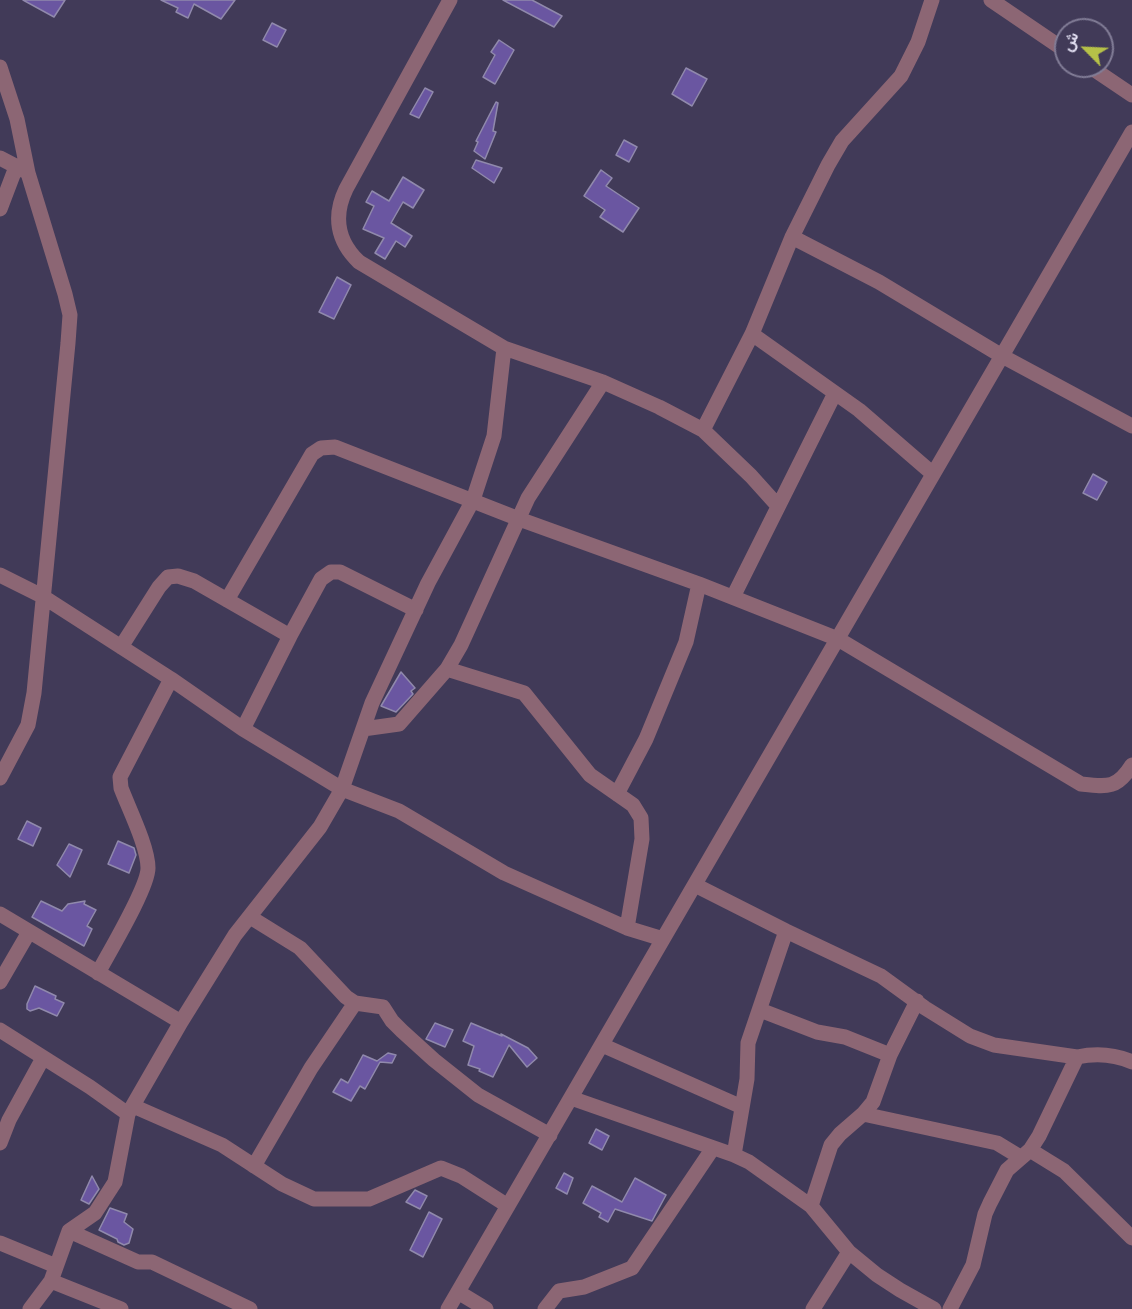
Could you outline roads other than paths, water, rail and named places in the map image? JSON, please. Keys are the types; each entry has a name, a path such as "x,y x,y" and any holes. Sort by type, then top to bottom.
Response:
{"street":[{"path":"450,0 346,189 338,210 338,222 344,245 359,262 504,348 603,381 703,430 751,476 778,506"},
{"path":"703,430 752,334 792,237 828,165 842,141 901,75 918,42 932,0"},
{"path":"991,0 1054,43"},
{"path":"0,67 16,119 22,170 70,315 34,693 28,726 0,778"},
{"path":"1107,78 1132,95"},
{"path":"448,1309 1132,132"},
{"path":"0,158 22,170"},
{"path":"0,209 22,170"},
{"path":"792,237 879,282 1002,356 1132,426"},
{"path":"752,334 859,410 933,474"},
{"path":"30,1309 51,1281 69,1231 95,1214 115,1182 130,1110 181,1022 235,935 320,827 342,789 372,703 416,610 473,500 494,436 504,348"},
{"path":"363,729 399,724 447,669 461,645 528,498 603,381"},
{"path":"733,597 835,393"},
{"path":"226,600 312,454 321,448 335,447 519,519 699,584 838,639 1081,784 1106,787 1125,777 1132,765"},
{"path":"243,729 321,579 331,572 340,572 416,610"},
{"path":"0,574 42,596 171,679 243,729 342,789 399,811 504,873 627,928 663,939"},
{"path":"121,647 159,587 168,577 178,576 194,581 290,636"},
{"path":"617,794 646,739 686,642 699,584"},
{"path":"447,669 524,693 591,776 633,805 641,818 642,839 627,928"},
{"path":"98,973 143,887 148,869 146,853 121,788 120,777 171,679"},
{"path":"695,885 881,976 925,1008 970,1036 994,1045 1077,1057 1114,1055 1132,1062"},
{"path":"0,914 181,1022"},
{"path":"250,917 300,948 346,997 355,1003 383,1007 397,1026 478,1095 550,1135"},
{"path":"734,1155 747,1079 748,1043 786,931"},
{"path":"0,982 29,932"},
{"path":"811,1206 831,1145 873,1102 891,1055 917,1001"},
{"path":"254,1166 311,1068 355,1003"},
{"path":"760,1010 818,1032 845,1037 891,1055"},
{"path":"0,1030 130,1110 209,1139 282,1184 314,1199 369,1199 441,1168 461,1176 508,1206"},
{"path":"602,1045 742,1107"},
{"path":"950,1309 974,1265 985,1214 1007,1170 1025,1154 1039,1136 1077,1057"},
{"path":"0,1143 4,1118 43,1058"},
{"path":"571,1098 749,1162 811,1206 849,1252 900,1290 934,1309"},
{"path":"863,1114 997,1143 1064,1171 1132,1238"},
{"path":"545,1309 559,1291 584,1287 632,1268 712,1148"},
{"path":"69,1231 138,1262 152,1262 250,1309"},
{"path":"0,1243 56,1266"},
{"path":"813,1309 849,1252"},
{"path":"51,1281 122,1309"},
{"path":"458,1292 486,1309"},
{"path":"214,1293 216,1309"}]}
